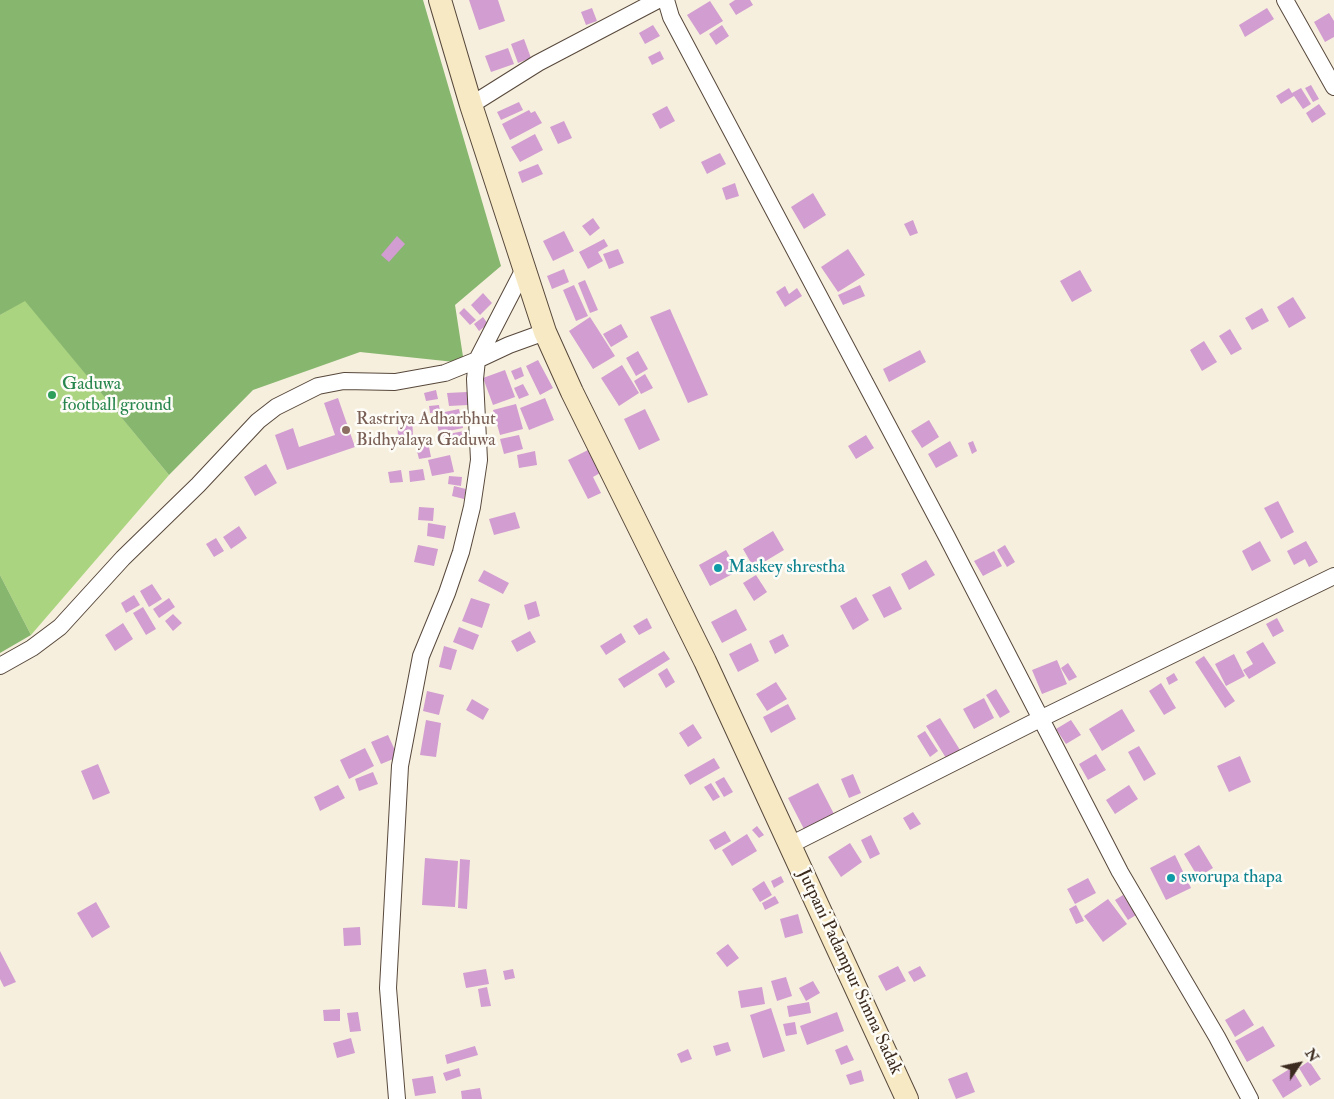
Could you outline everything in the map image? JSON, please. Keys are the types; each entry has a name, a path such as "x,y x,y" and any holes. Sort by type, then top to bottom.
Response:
{"street":[{"name":"Jutpani Padampur Simna Sadak","path":"440,0 471,105 545,332 572,392 705,661 907,1099"},
{"path":"471,105 538,63 658,0"},
{"path":"666,0 671,17 947,537 1120,872 1217,1036 1250,1099"},
{"path":"1285,0 1334,87"},
{"path":"397,1099 388,988 400,766 421,656 447,593 461,552 472,507 479,460 475,379 477,360 524,269"},
{"path":"0,666 32,648 60,627 123,558 198,485 258,421 276,407 318,386 344,381 395,382 445,374 509,345 545,332"},
{"path":"790,844 1040,718 1334,576"}],"green space":[{"path":"0,0 423,0 501,266 455,305 464,363 360,352 253,390 169,475 25,301 0,315"},
{"name":"Gaduwa football ground","path":"25,300 169,475 31,635 0,575 0,315"},
{"path":"0,575 31,635 0,653"}],"building":[{"path":"469,0 498,0 505,21 479,30"},
{"path":"735,0 750,0 753,5 736,15 729,4"},
{"path":"710,1 723,21 700,35 687,15"},
{"path":"592,8 597,21 586,25 581,12"},
{"path":"1267,8 1274,19 1245,37 1239,25"},
{"path":"1329,13 1334,21 1334,37 1325,42 1314,22"},
{"path":"653,25 660,36 645,44 639,33"},
{"path":"722,25 729,36 716,45 709,34"},
{"path":"524,39 531,58 518,63 511,44"},
{"path":"508,48 514,64 491,72 485,56"},
{"path":"660,51 664,59 652,65 648,57"},
{"path":"1311,85 1319,99 1313,102 1305,88"},
{"path":"1289,88 1292,93 1301,88 1311,104 1303,109 1294,96 1281,104 1276,96"},
{"path":"519,102 523,110 501,120 497,112"},
{"path":"1319,104 1326,114 1312,123 1306,113"},
{"path":"667,106 675,121 660,129 652,114"},
{"path":"529,110 531,113 535,111 542,123 510,140 502,124"},
{"path":"564,121 572,138 558,144 550,127"},
{"path":"535,134 543,150 520,162 511,147"},
{"path":"720,153 726,164 707,174 701,162"},
{"path":"538,164 543,174 522,183 518,172"},
{"path":"735,183 739,196 726,200 722,188"},
{"path":"813,193 826,215 804,229 791,207"},
{"path":"593,218 600,228 590,236 582,226"},
{"path":"913,220 918,233 910,236 904,224"},
{"path":"564,231 574,251 553,261 543,241"},
{"path":"397,236 405,244 389,262 381,255"},
{"path":"604,239 608,246 598,252 603,261 588,269 579,252"},
{"path":"618,249 624,263 609,269 603,254"},
{"path":"848,249 865,275 838,292 821,267"},
{"path":"564,269 569,282 552,289 547,276"},
{"path":"1080,270 1092,291 1072,302 1060,281"},
{"path":"585,280 598,310 590,313 578,283"},
{"path":"574,285 588,316 576,321 563,290"},
{"path":"860,285 865,296 843,305 838,295"},
{"path":"785,286 789,294 797,288 802,296 785,307 776,292"},
{"path":"483,293 492,303 480,315 471,305"},
{"path":"1293,297 1306,318 1289,328 1277,307"},
{"path":"464,308 476,320 470,325 459,313"},
{"path":"1262,308 1269,321 1252,330 1245,318"},
{"path":"670,309 708,395 688,403 650,317"},
{"path":"483,317 488,324 479,331 474,324"},
{"path":"590,317 615,356 593,369 569,331"},
{"path":"621,324 628,337 611,347 603,334"},
{"path":"1230,329 1242,349 1231,355 1219,336"},
{"path":"1204,341 1217,362 1202,371 1190,350"},
{"path":"920,350 926,362 889,382 883,369"},
{"path":"638,351 648,369 636,376 626,358"},
{"path":"538,360 553,388 540,395 526,366"},
{"path":"622,365 639,393 619,406 601,378"},
{"path":"521,367 524,376 515,380 511,371"},
{"path":"505,370 515,397 493,405 483,378"},
{"path":"645,374 653,388 641,394 634,381"},
{"path":"523,384 529,395 519,399 514,388"},
{"path":"436,390 438,399 426,401 424,393"},
{"path":"467,392 468,405 449,406 447,393"},
{"path":"338,398 355,447 287,470 275,435 293,428 299,447 335,435 324,403"},
{"path":"545,398 554,420 529,430 520,408"},
{"path":"516,404 523,429 500,435 493,410"},
{"path":"439,405 440,412 430,413 429,406"},
{"path":"459,409 463,428 439,433 435,414"},
{"path":"645,409 660,440 639,450 624,419"},
{"path":"412,415 413,436 398,437 397,416"},
{"path":"929,420 939,437 922,448 911,431"},
{"path":"464,431 466,438 445,442 443,435"},
{"path":"519,435 523,449 504,454 500,439"},
{"path":"866,435 874,448 856,459 848,446"},
{"path":"427,437 431,457 419,459 414,439"},
{"path":"950,441 958,456 936,468 928,454"},
{"path":"973,441 977,451 972,454 968,443"},
{"path":"588,450 600,473 593,477 601,493 588,499 568,460"},
{"path":"535,451 537,465 519,468 517,455"},
{"path":"450,455 454,472 432,476 428,460"},
{"path":"266,464 277,483 255,496 244,477"},
{"path":"423,469 425,480 410,482 409,471"},
{"path":"401,470 403,482 390,483 388,472"},
{"path":"449,476 462,477 461,486 448,484"},
{"path":"454,486 466,489 464,499 452,496"},
{"path":"1278,501 1294,532 1281,539 1264,508"},
{"path":"419,507 434,508 433,521 418,520"},
{"path":"515,512 520,528 494,535 489,519"},
{"path":"428,523 446,526 444,539 427,536"},
{"path":"239,526 247,538 231,549 223,537"},
{"path":"773,531 784,550 754,568 743,549"},
{"path":"216,538 224,551 214,557 206,544"},
{"path":"1260,541 1271,561 1252,571 1242,551"},
{"path":"1306,541 1318,562 1309,567 1305,559 1294,565 1287,551"},
{"path":"418,545 438,549 434,566 414,562"},
{"path":"1005,545 1015,562 1007,567 997,550"},
{"name":"Maskey shrestha","path":"726,550 738,571 710,586 699,565"},
{"path":"994,551 1002,566 983,576 974,561"},
{"path":"926,560 935,575 909,590 901,574"},
{"path":"484,570 509,583 503,594 478,581"},
{"path":"756,575 767,592 754,601 743,583"},
{"path":"152,584 162,599 149,607 140,591"},
{"path":"890,586 902,609 884,618 872,595"},
{"path":"134,595 140,605 126,613 121,603"},
{"path":"856,597 869,620 853,630 840,606"},
{"path":"169,598 175,607 159,618 153,609"},
{"path":"471,598 490,604 482,628 462,621"},
{"path":"536,601 540,616 528,620 524,605"},
{"path":"143,607 156,629 146,635 133,613"},
{"path":"736,609 747,630 722,643 711,622"},
{"path":"173,614 182,623 173,631 165,621"},
{"path":"647,618 652,628 639,635 633,626"},
{"path":"1277,618 1284,631 1273,637 1266,624"},
{"path":"123,623 133,639 115,651 105,635"},
{"path":"459,627 479,635 473,650 453,642"},
{"path":"530,631 536,642 517,652 511,641"},
{"path":"621,633 626,642 606,655 600,646"},
{"path":"783,634 789,646 775,654 769,641"},
{"path":"1263,642 1276,663 1249,679 1243,670 1253,664 1246,652"},
{"path":"751,643 759,661 738,672 729,654"},
{"path":"444,646 457,650 451,670 439,667"},
{"path":"664,651 670,659 624,688 618,679"},
{"path":"1234,654 1245,676 1226,686 1215,664"},
{"path":"1204,656 1235,701 1225,708 1195,662"},
{"path":"1057,660 1067,684 1042,694 1032,670"},
{"path":"1068,663 1077,677 1069,681 1061,668"},
{"path":"667,668 675,682 666,688 658,674"},
{"path":"1174,673 1178,680 1169,685 1166,678"},
{"path":"776,682 787,699 767,711 756,694"},
{"path":"1161,683 1176,708 1164,715 1149,691"},
{"path":"996,689 1010,712 1000,718 986,695"},
{"path":"427,691 444,695 439,715 423,711"},
{"path":"984,698 994,718 974,729 963,709"},
{"path":"472,699 489,709 483,720 466,710"},
{"path":"788,704 796,719 771,733 763,717"},
{"path":"1122,709 1135,731 1102,751 1089,729"},
{"path":"940,718 960,750 946,758 926,726"},
{"path":"426,720 441,723 436,757 420,755"},
{"path":"1071,720 1081,735 1066,744 1056,729"},
{"path":"693,724 702,738 688,747 679,733"},
{"path":"925,731 938,751 930,757 917,736"},
{"path":"388,735 398,757 381,764 371,742"},
{"path":"1139,746 1156,774 1144,781 1128,752"},
{"path":"365,748 374,766 349,779 340,760"},
{"path":"1096,754 1106,770 1088,780 1079,764"},
{"path":"1240,756 1251,782 1229,792 1217,766"},
{"path":"714,758 720,768 690,785 684,775"},
{"path":"98,764 110,793 93,800 81,771"},
{"path":"373,772 378,784 359,791 355,779"},
{"path":"853,774 861,793 849,798 841,779"},
{"path":"724,777 733,792 724,797 715,782"},
{"path":"711,783 720,797 713,801 704,787"},
{"path":"818,783 834,814 804,829 788,798"},
{"path":"338,785 345,798 320,811 314,797"},
{"path":"1129,785 1138,799 1115,814 1106,800"},
{"path":"913,812 921,824 910,830 903,818"},
{"path":"757,826 764,835 759,838 752,830"},
{"path":"725,831 731,841 715,850 709,840"},
{"path":"747,834 757,851 732,866 722,850"},
{"path":"871,835 880,854 870,859 861,840"},
{"path":"850,843 862,862 841,877 828,857"},
{"path":"1199,845 1213,868 1198,877 1184,854"},
{"name":"sworupa thapa","path":"1175,855 1191,888 1166,900 1150,868"},
{"path":"425,858 458,861 455,907 422,905"},
{"path":"460,859 470,860 467,909 458,908"},
{"path":"781,876 784,882 774,888 771,881"},
{"path":"1088,878 1096,893 1075,904 1067,889"},
{"path":"764,881 772,895 760,902 752,889"},
{"path":"1123,895 1136,915 1128,920 1115,900"},
{"path":"775,896 779,903 765,910 762,903"},
{"path":"1108,899 1127,924 1103,942 1084,916"},
{"path":"96,902 110,927 92,938 77,913"},
{"path":"1076,905 1084,921 1076,924 1069,909"},
{"path":"798,914 803,933 785,938 780,919"},
{"path":"360,927 361,945 344,946 343,928"},
{"path":"728,944 739,958 727,967 716,953"},
{"path":"0,951 16,982 4,987 0,979"},
{"path":"898,966 906,981 886,991 878,976"},
{"path":"920,966 926,976 914,982 908,972"},
{"path":"486,969 489,984 466,988 463,973"},
{"path":"513,969 515,978 505,980 503,971"},
{"path":"786,977 792,996 777,1001 771,981"},
{"path":"813,981 820,993 806,1001 799,988"},
{"path":"487,987 491,1006 481,1007 478,989"},
{"path":"762,987 765,1004 741,1008 738,991"},
{"path":"809,1002 811,1013 789,1017 787,1006"},
{"path":"771,1008 785,1051 763,1058 750,1015"},
{"path":"340,1009 340,1021 324,1021 323,1010"},
{"path":"1244,1009 1254,1025 1235,1037 1225,1020"},
{"path":"358,1012 361,1031 350,1032 347,1013"},
{"path":"837,1012 844,1031 807,1045 800,1026"},
{"path":"795,1022 797,1034 786,1036 783,1024"},
{"path":"1263,1026 1275,1046 1247,1062 1235,1041"},
{"path":"351,1038 355,1053 337,1058 333,1043"},
{"path":"728,1042 731,1051 716,1056 713,1046"},
{"path":"847,1045 854,1060 841,1065 835,1050"},
{"path":"475,1046 478,1055 447,1064 445,1055"},
{"path":"688,1049 692,1059 681,1063 677,1054"},
{"path":"1309,1061 1321,1079 1310,1086 1299,1068"},
{"path":"459,1068 461,1076 446,1081 443,1073"},
{"path":"1291,1068 1302,1086 1283,1098 1272,1080"},
{"path":"861,1070 864,1081 850,1085 846,1075"},
{"path":"967,1072 975,1092 956,1099 948,1079"},
{"path":"433,1076 436,1093 415,1096 412,1079"},
{"path":"480,1088 482,1099 462,1099 461,1091"}],"place":[{"name":"Gaduwa football ground","path":"52,395"},
{"name":"Rastriya Adharbhut Bidhyalaya Gaduwa","path":"346,430"},
{"name":"Maskey shrestha","path":"718,568"},
{"name":"sworupa thapa","path":"1171,878"}]}
